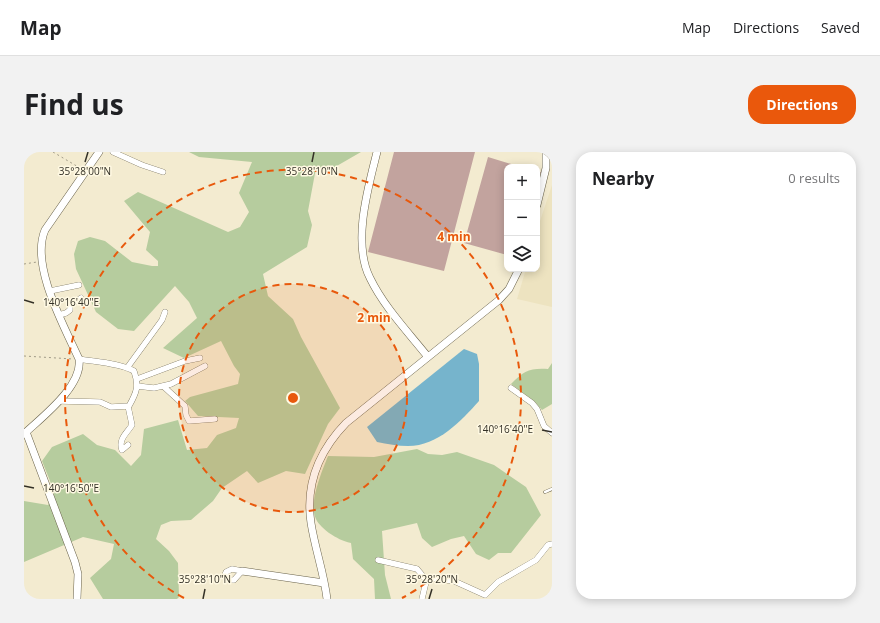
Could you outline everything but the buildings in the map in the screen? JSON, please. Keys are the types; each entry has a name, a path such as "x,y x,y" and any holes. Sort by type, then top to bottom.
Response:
{"street":[{"path":"78,599 78,574 75,562 25,433 59,402 77,375 80,367 79,359 50,291 41,261 41,244 45,230 99,152"},
{"path":"113,152 142,165 163,172"},
{"path":"377,152 361,231 363,255 369,277 384,301 428,357"},
{"path":"538,200 546,168 546,152"},
{"path":"327,599 309,509 310,488 318,462 332,437 346,423 499,300 508,289 517,272"},
{"path":"50,291 79,285"},
{"path":"59,315 68,312 70,310 70,306 81,298"},
{"path":"127,368 162,320 165,312"},
{"path":"137,379 185,361 200,358"},
{"path":"79,359 127,368 134,371 137,379 137,386 128,406 132,425 122,439 120,445 122,450 128,445"},
{"path":"137,386 154,388 171,384 205,366"},
{"path":"163,386 185,406 186,415 189,421 215,419"},
{"path":"511,388 538,409 544,426 552,433"},
{"path":"59,402 100,402 111,407 128,406"},
{"path":"422,599 429,578 454,581 486,597 498,582 536,560 548,545 552,544"},
{"path":"378,560 416,569 427,581"},
{"path":"242,571 324,583"}],"lane":[{"path":"545,492 552,489"}],"path":[{"path":"53,152 85,171"},
{"path":"24,264 41,261"},
{"path":"24,356 79,359"}],"shaded area":[{"path":"552,185 552,307 517,299 525,272 540,272 540,221"}],"green space":[{"path":"189,152 361,152 335,167 316,168 308,211 312,225 307,247 263,274 268,296 293,319 301,337 340,408 328,424 305,474 286,471 258,483 247,471 222,488 213,501 191,520 171,521 161,525 156,539 169,551 178,563 179,597 177,599 103,599 90,578 111,559 114,544 83,537 24,562 24,501 48,505 54,491 42,461 52,447 83,434 97,445 115,450 131,466 141,455 144,429 178,420 187,450 207,448 217,435 236,428 239,418 198,416 185,401 190,397 238,384 240,374 234,366 221,341 184,358 163,348 197,318 189,302 175,286 134,331 118,329 96,312 76,269 74,254 78,241 90,237 105,241 132,262 158,266 158,261 146,250 150,232 124,201 138,192 228,232 240,227 249,212 239,193 252,162 199,157"},
{"path":"552,363 552,404 542,410 535,402 511,384 523,373 536,369 548,369"},
{"path":"417,449 428,454 442,455 457,452 494,465 526,487 541,515 511,553 498,553 489,560 476,554 464,536 451,539 432,547 422,538 417,523 382,531 385,575 391,599 375,599 374,579 353,559 351,543 329,533 317,521 314,513 314,505 322,470 328,456 374,457"}],"water":[{"path":"464,349 477,354 479,364 479,401 472,409 448,431 429,442 408,446 377,442 367,427"}]}
